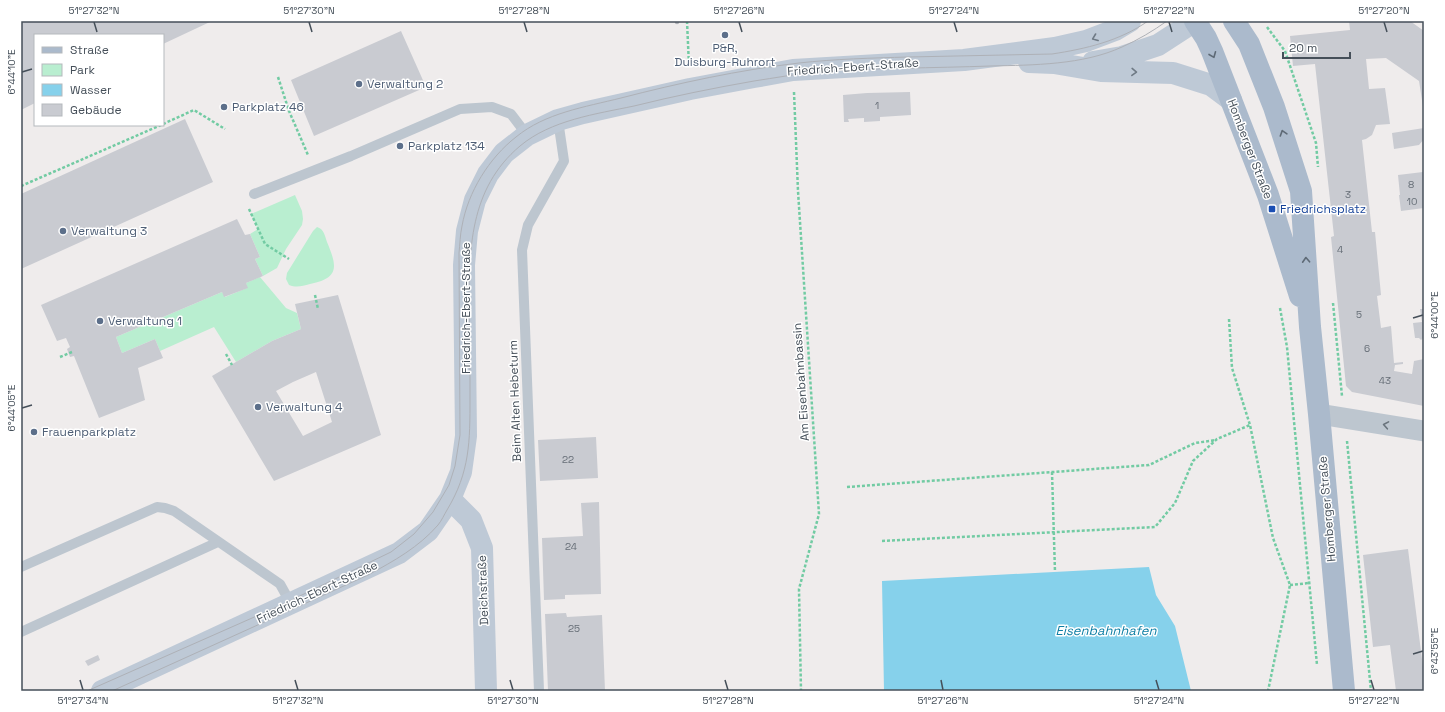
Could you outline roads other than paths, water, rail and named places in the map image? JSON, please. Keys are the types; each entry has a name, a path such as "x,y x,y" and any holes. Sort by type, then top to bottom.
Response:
{"main road":[{"name":"Friedrich-Ebert-Straße","path":"102,691 398,553 428,531 450,499 461,472 466,436 464,265 467,231 475,200 488,174 504,153 527,135 558,120 583,113 793,70 964,60 1055,48 1086,41 1115,30 1130,21"},
{"path":"964,60 1054,63 1090,62 1122,57 1158,45 1195,21"},
{"name":"Homberger Straße","path":"1195,21 1206,38 1232,100 1268,195 1310,327"},
{"name":"Homberger Straße","path":"1234,21 1249,44 1274,107 1301,191 1310,327 1344,691"},
{"path":"1054,63 1101,71 1173,73 1211,85 1232,100"},
{"name":"Deichstraße","path":"450,499 471,520 482,548 486,691"}],"street":[{"path":"1319,414 1424,431"}],"lane":[{"path":"254,194 460,109 492,107 511,114 527,135"},
{"name":"Beim Alten Hebeturm","path":"539,691 522,250 528,225 564,161 558,120"},
{"path":"21,567 157,508 165,508 174,511 280,584 291,604"},
{"path":"21,632 218,542"}],"water":[{"name":"Eisenbahnhafen","path":"1149,567 1156,595 1175,626 1191,691 884,691 882,581"}],"tram line":[{"path":"87,691 277,607 391,552 414,534 433,512 449,485 455,466 460,435 459,253 465,213 475,188 489,165 506,145 527,129 552,116 580,108 665,87 732,73 799,63 840,60 1052,54 1077,50 1114,39 1148,21"},
{"path":"112,691 368,575 397,559 414,547 438,525 455,496 460,483 469,442 469,288 475,222 481,201 491,181 503,163 520,146 532,137 560,124 589,115 709,89 793,75 817,72 1024,65 1074,61 1107,53 1122,47 1167,21"}],"place":[{"name":"P&R, Duisburg-Ruhrort","path":"725,35"},
{"name":"Verwaltung 2","path":"359,84"},
{"name":"Parkplatz 46","path":"224,107"},
{"name":"Parkplatz 134","path":"400,146"},
{"name":"Friedrichsplatz","path":"1272,209"},
{"name":"Verwaltung 3","path":"63,231"},
{"name":"Verwaltung 1","path":"100,321"},
{"name":"Verwaltung 4","path":"258,407"},
{"name":"Frauenparkplatz","path":"34,432"}]}
